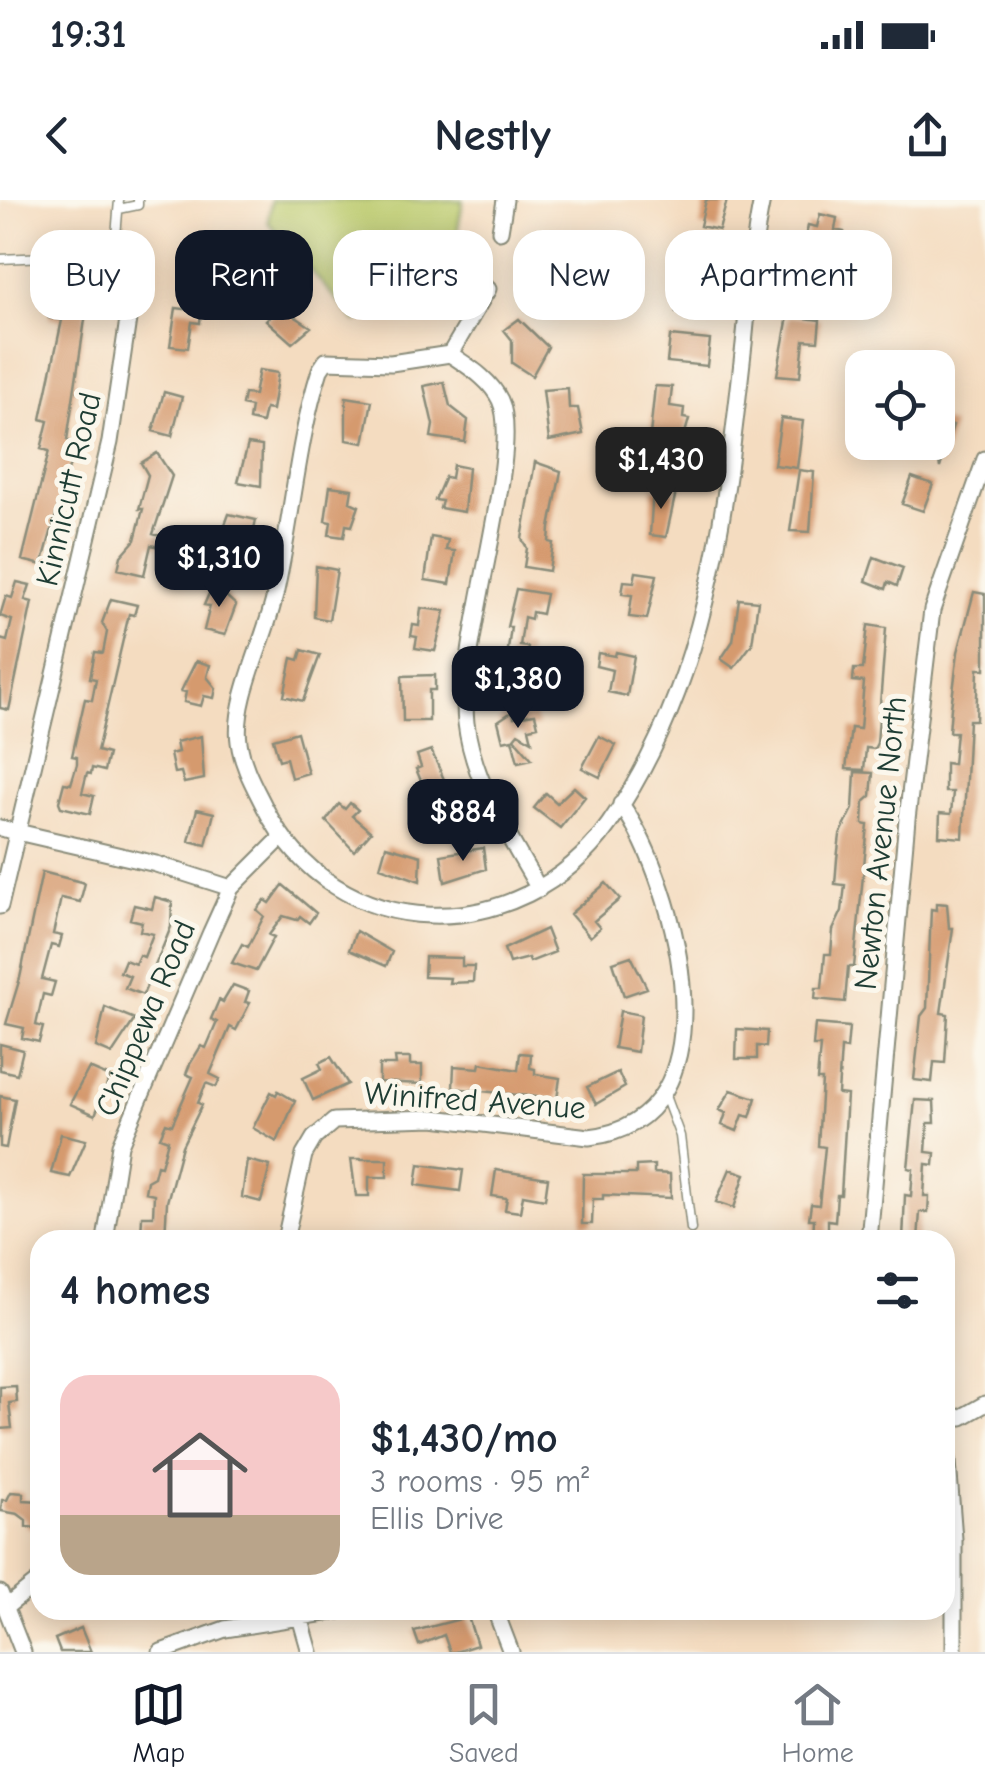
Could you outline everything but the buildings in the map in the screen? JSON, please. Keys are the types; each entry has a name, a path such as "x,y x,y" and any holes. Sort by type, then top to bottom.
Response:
{"street":[{"path":"500,230 505,200"},
{"path":"539,889 500,819 470,748 466,722 471,635 506,426 492,387 450,354 390,363 326,361 314,388 274,599 239,721 242,755 280,838 336,887 398,912 456,916 506,905 539,889 584,856 621,804 679,695 700,632 719,548 762,200"},
{"name":"Kinnicutt Road","path":"0,906 113,422 128,320"},
{"path":"450,354 470,320"},
{"name":"Newton Avenue North","path":"870,1230 907,819 932,610 985,460"},
{"path":"621,804 652,857 676,935 681,1014 678,1052 665,1096"},
{"path":"0,828 156,864 232,888"},
{"name":"Chippewa Road","path":"107,1230 120,1146 232,888 280,838"},
{"name":"Winifred Avenue","path":"287,1230 304,1154 314,1138 334,1121 434,1118 589,1137 612,1134 630,1126 665,1096"},
{"path":"955,1418 985,1404"},
{"path":"23,1652 3,1600 30,1585"},
{"path":"161,1652 225,1629 267,1620"},
{"path":"301,1620 310,1652"},
{"path":"499,1620 511,1652"},
{"path":"953,1620 954,1652"}],"lane":[{"path":"119,205 138,205 138,200"},
{"name":"Kinnicutt Road","path":"117,230 119,205"},
{"path":"0,259 30,258"},
{"path":"665,1096 680,1136 690,1229"}],"green space":[{"path":"271,200 463,200 458,230 333,230 333,296 313,273 313,230 275,230 268,222"}]}
